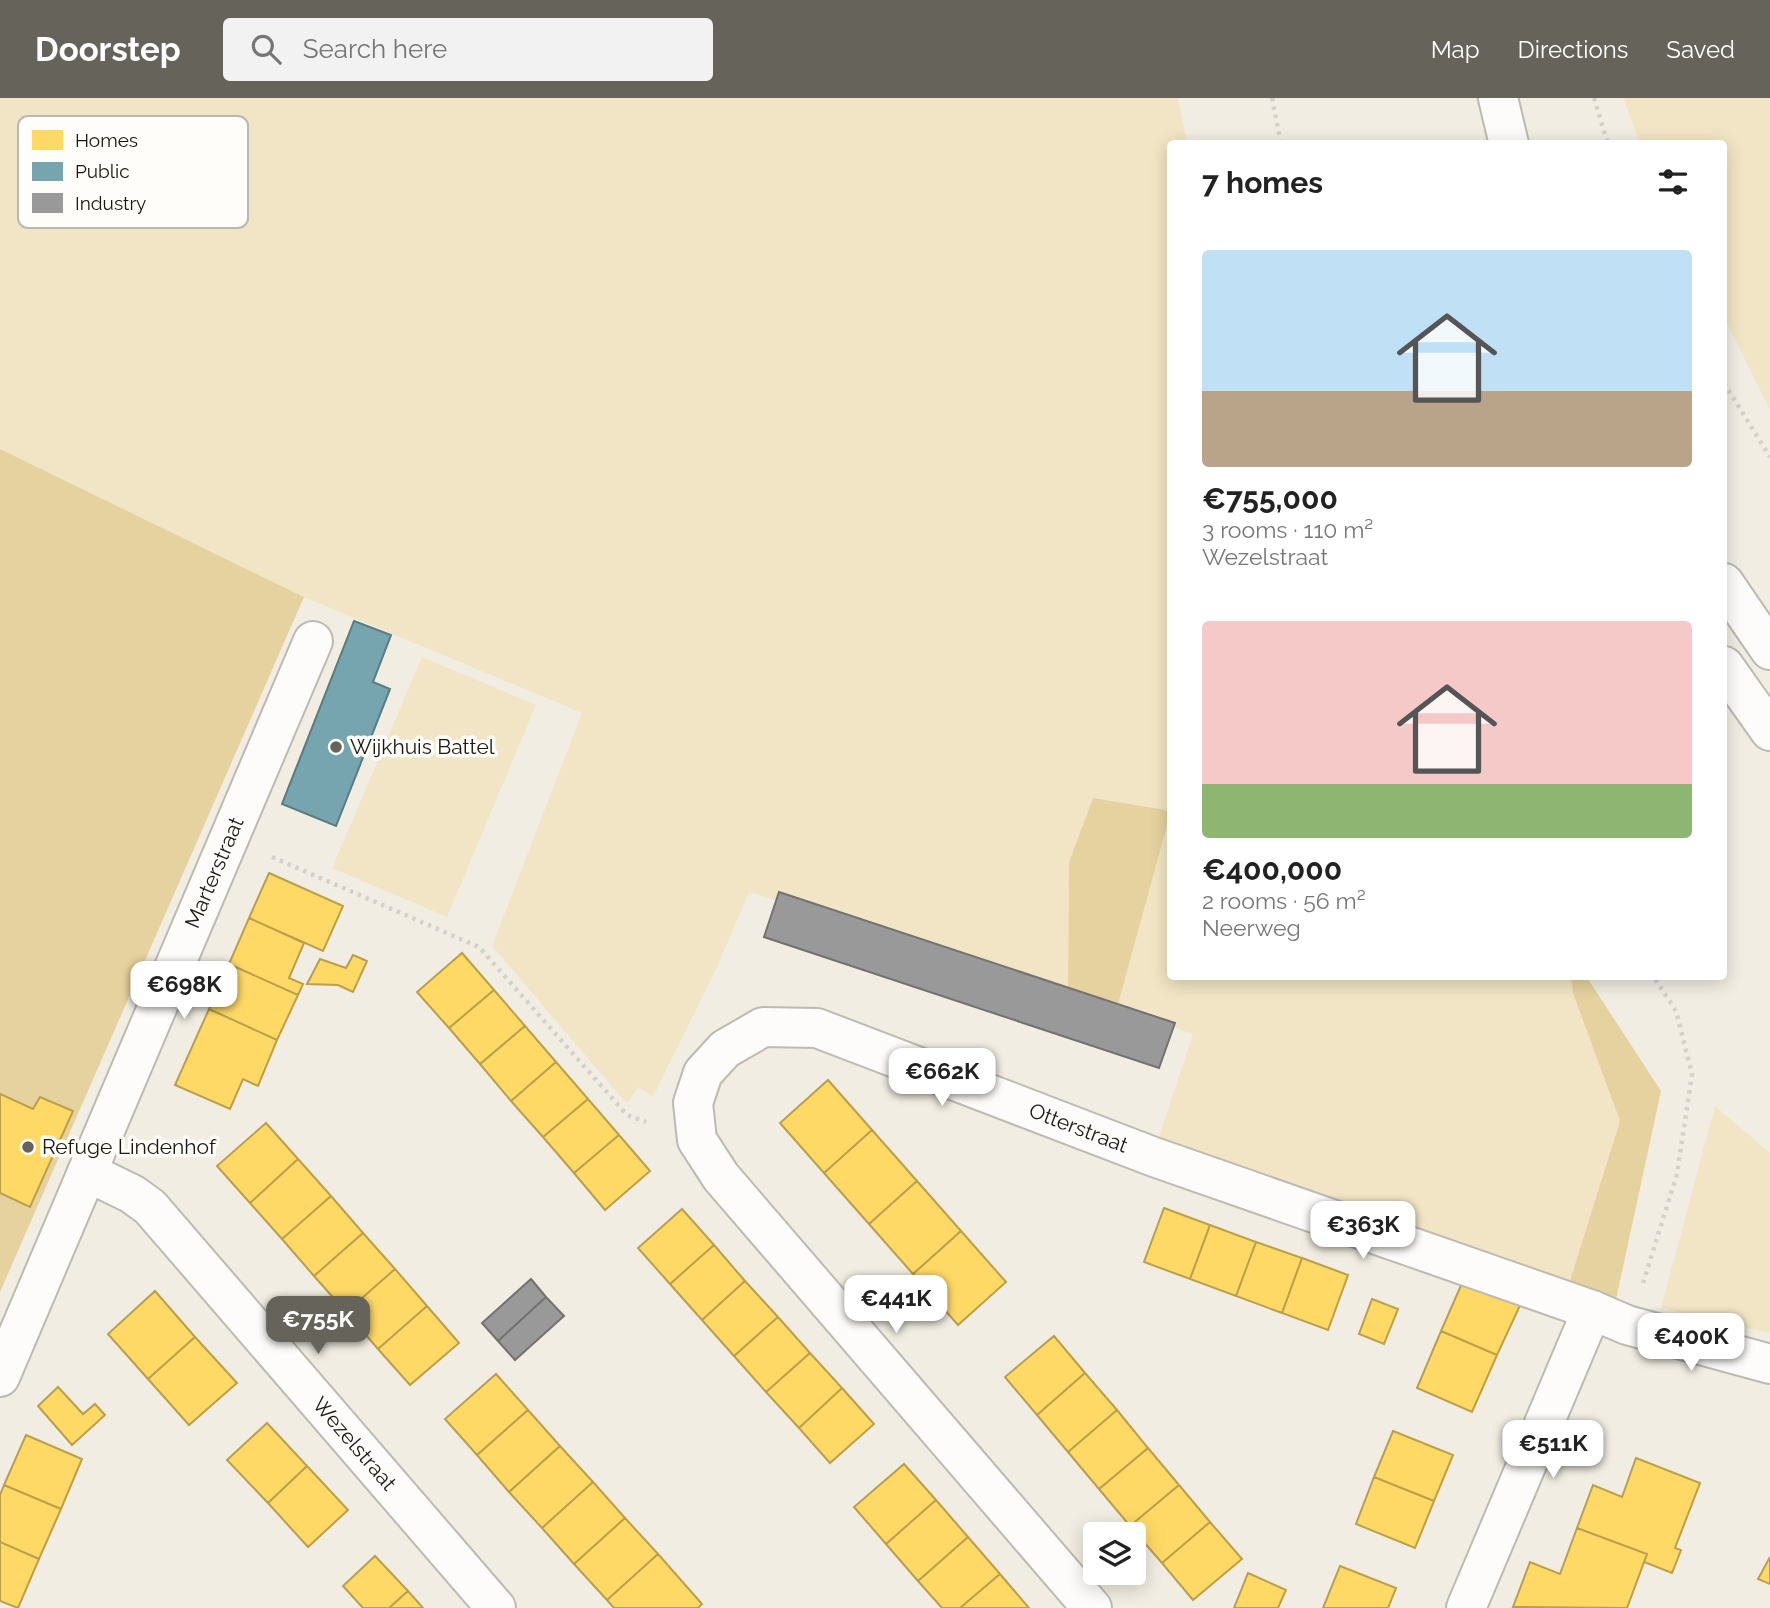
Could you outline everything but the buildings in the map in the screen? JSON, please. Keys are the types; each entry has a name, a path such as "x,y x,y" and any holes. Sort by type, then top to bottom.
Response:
{"street":[{"path":"1498,98 1508,140"},
{"path":"1727,587 1770,650"},
{"name":"Marterstraat","path":"0,1377 313,641"},
{"path":"1727,670 1770,731"},
{"name":"Otterstraat","path":"1092,1608 721,1177 697,1140 693,1102 704,1073 725,1049 764,1027 817,1028 1154,1157 1592,1310 1627,1325 1770,1364"},
{"name":"Wezelstraat","path":"87,1172 132,1194 150,1207 496,1608"},
{"path":"1466,1608 1592,1310"}],"path":[{"path":"1272,98 1280,140"},
{"path":"1594,98 1607,140"},
{"path":"1727,388 1770,457"},
{"path":"229,838 479,947 627,1115 697,1140"},
{"path":"1627,1325 1677,1174 1692,1074 1676,1011 1656,980"}],"shaded area":[{"path":"0,98 1178,98 1186,140 1167,140 1167,810 1093,798 1069,862 1068,991 749,892 718,965 653,1097 638,1087 627,1104 492,946 582,713 304,597 0,449"},
{"path":"1623,98 1770,98 1770,410 1727,323 1727,140 1639,140"},
{"path":"0,449 304,597 0,1292"},
{"path":"422,657 536,705 447,917 332,868"},
{"path":"1093,798 1167,810 1167,826 1117,1008 1068,991 1069,862"},
{"path":"1167,827 1167,980 1572,980 1620,1121 1568,1287 1156,1146 1193,1034 1117,1008"},
{"path":"1571,980 1589,980 1661,1091 1615,1304 1568,1287 1620,1121 1573,993"},
{"path":"1715,1106 1770,1153 1770,1333 1661,1308"}],"place":[{"name":"Wijkhuis Battel","path":"336,747"},
{"name":"Refuge Lindenhof","path":"28,1147"}]}
